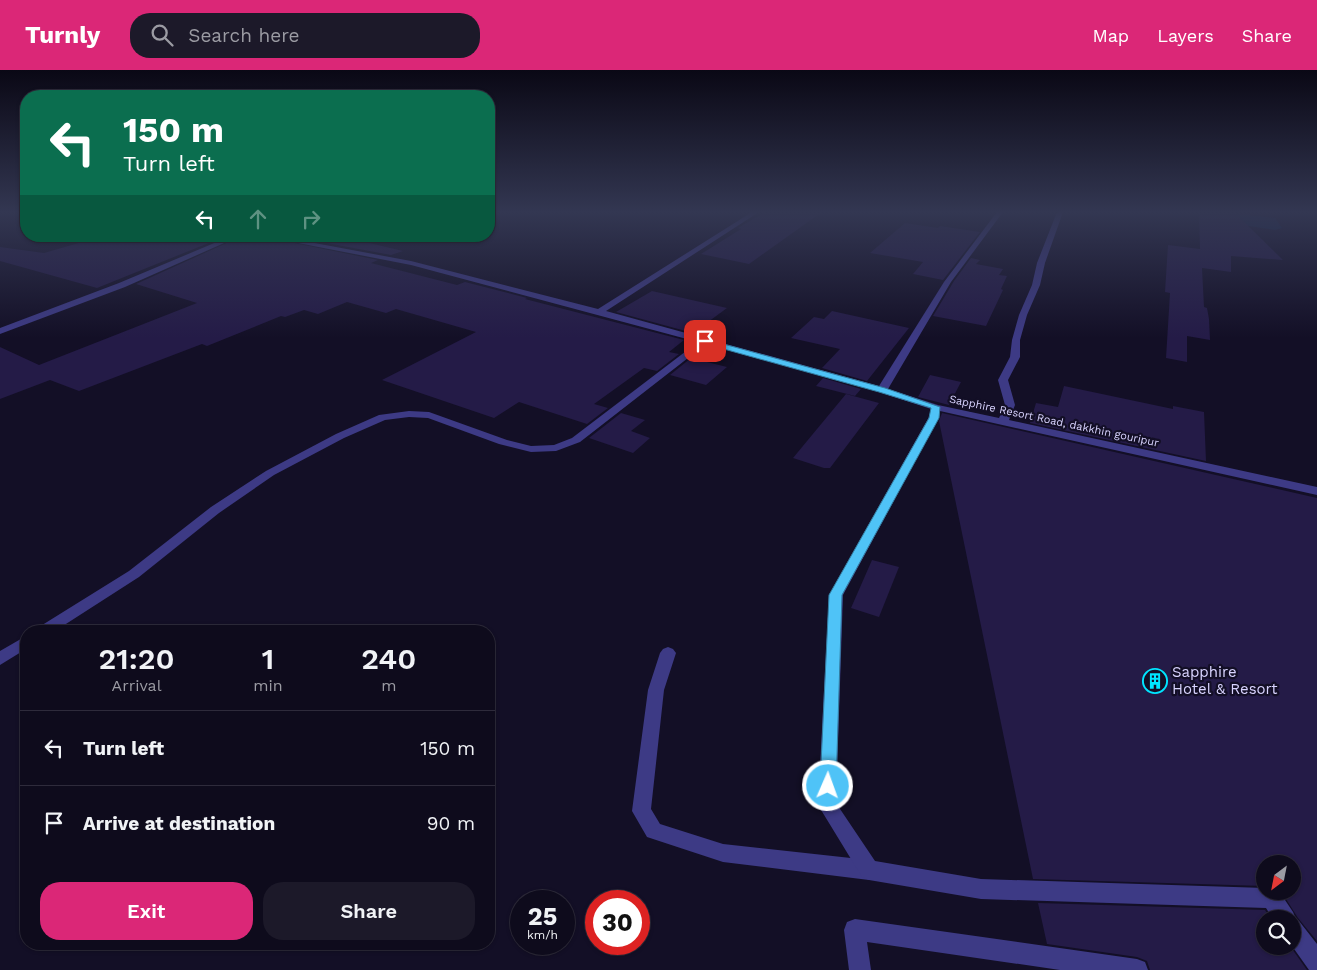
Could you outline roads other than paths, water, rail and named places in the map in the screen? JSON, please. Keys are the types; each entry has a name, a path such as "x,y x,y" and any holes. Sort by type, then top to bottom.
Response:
{"street":[{"path":"0,332 122,285 195,254"},
{"name":"Sapphire Resort Road, dakkhin gouripur","path":"362,254 411,263 599,312 882,390 936,407 1317,490"},
{"path":"599,312 690,254"},
{"path":"882,390 948,282 969,254"},
{"path":"1003,421 1010,405 1003,380 1015,357 1016,340 1023,315 1036,285 1044,254"},
{"path":"53,625 134,574 215,510 270,473 340,436 383,418 409,414 429,415 503,442 531,449 556,448 576,440 705,341"},
{"path":"869,870 827,805 836,595 934,418 936,407"},
{"path":"0,658 20,646"},
{"path":"668,653 656,690 641,812 654,831 723,853 869,870 980,889 1271,898 1280,910"},
{"path":"860,970 855,930 1137,970"},
{"path":"1301,940 1317,962"}],"place":[{"name":"Sapphire Hotel & Resort","path":"1155,681"}]}
